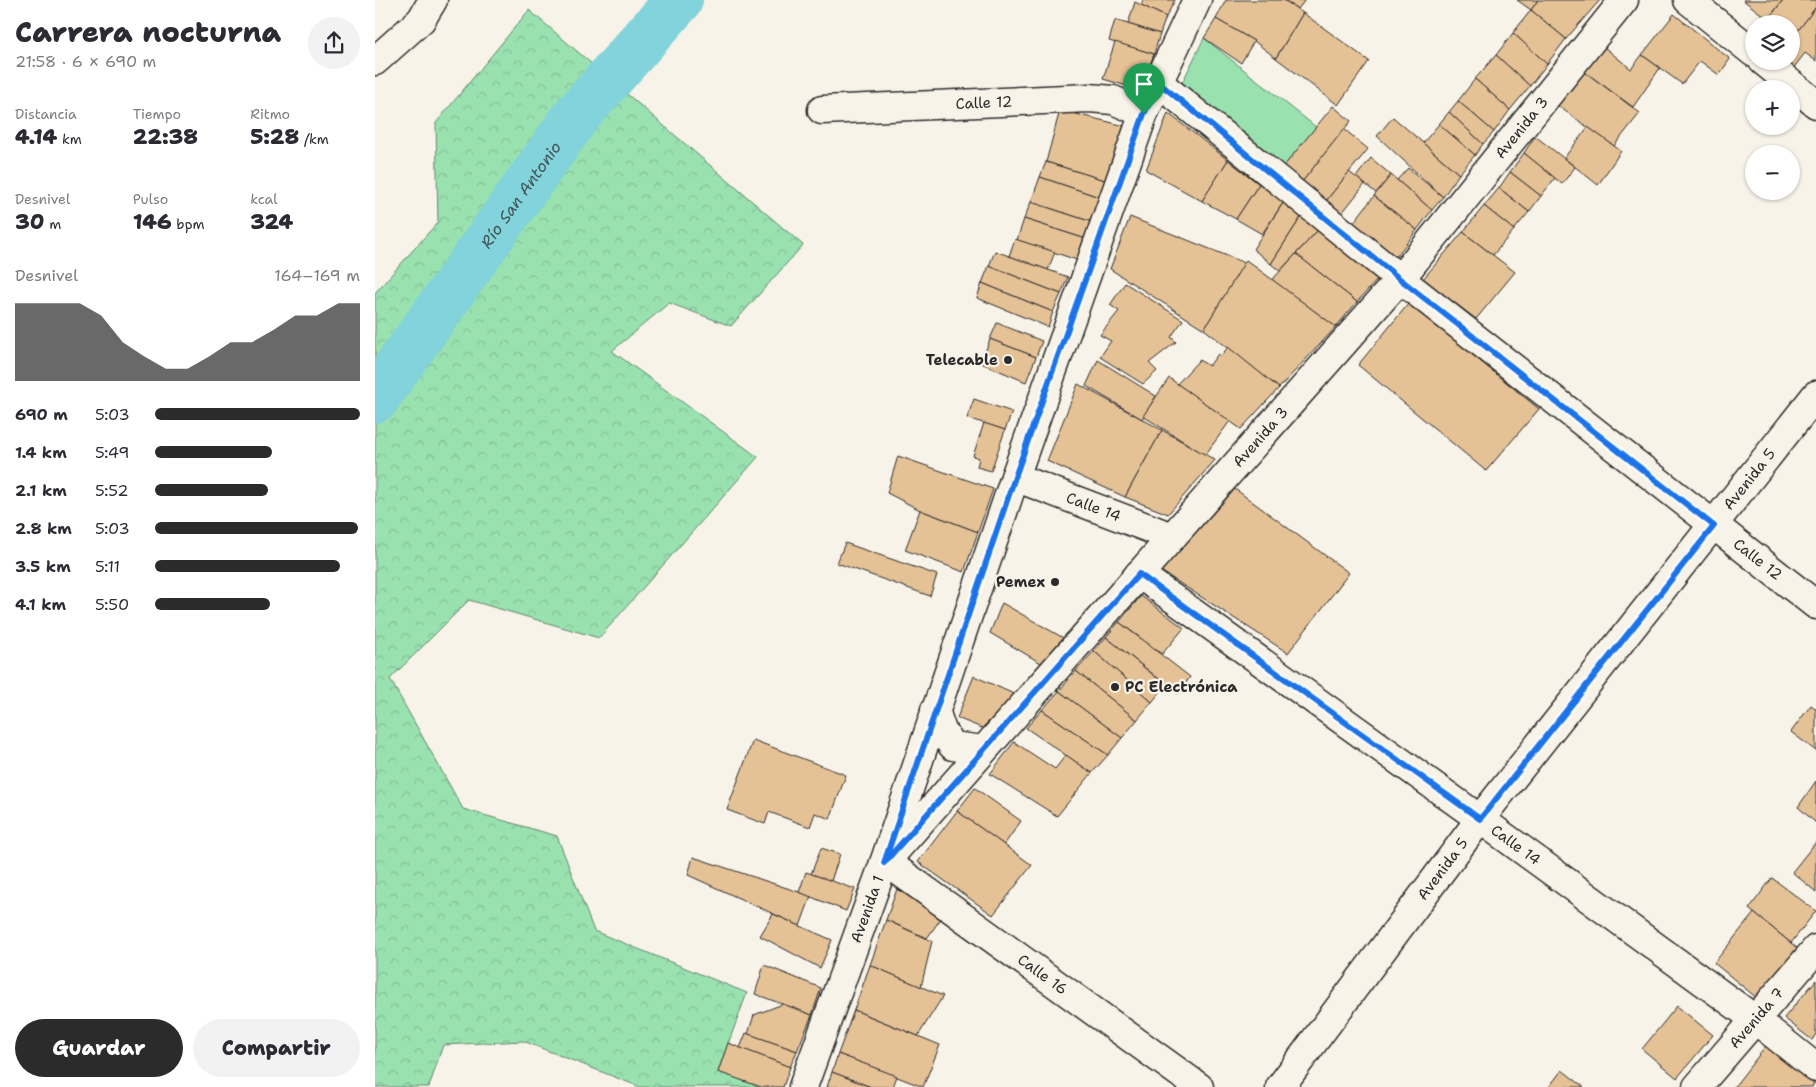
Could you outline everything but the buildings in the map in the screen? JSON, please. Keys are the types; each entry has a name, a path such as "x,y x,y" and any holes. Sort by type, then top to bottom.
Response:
{"street":[{"path":"375,60 421,20 433,0"},
{"name":"Avenida 1","path":"803,1087 884,863 1015,477 1144,114 1197,0"},
{"name":"Avenida 3","path":"884,863 1400,279 1624,0"},
{"path":"1688,0 1745,47"},
{"path":"1774,70 1816,104"},
{"name":"Calle 12","path":"1159,83 1400,279 1816,604"},
{"name":"Calle 12","path":"822,110 1089,98 1113,100 1144,114"},
{"name":"Avenida 5","path":"1280,1087 1480,819 1816,395"},
{"name":"Calle 14","path":"1015,477 1171,537"},
{"name":"Calle 14","path":"1139,574 1756,1020 1816,1068"},
{"path":"935,710 942,731 953,746 983,750"},
{"name":"Calle 16","path":"884,863 897,869 1199,1087"},
{"name":"Avenida 7","path":"1697,1087 1816,949"}],"green space":[{"path":"529,10 803,245 731,326 669,303 612,351 758,457 599,638 469,600 390,679 463,809 557,836 594,931 747,993 718,1071 761,1087 640,1087 523,1041 443,1045 429,1087 375,1087 375,293 438,222 436,123"},
{"path":"1204,38 1316,127 1284,166 1182,83"}],"waterway":[{"name":"Río San Antonio","path":"375,399 577,115 679,0"}],"place":[{"name":"Telecable","path":"1008,360"},
{"name":"Pemex","path":"1055,582"},
{"name":"PC Electrónica","path":"1115,687"}],"route":[{"path":"1159,83 1400,279 1714,526 1480,819 1139,574 884,863 1015,477 1144,114 1159,83"}]}
